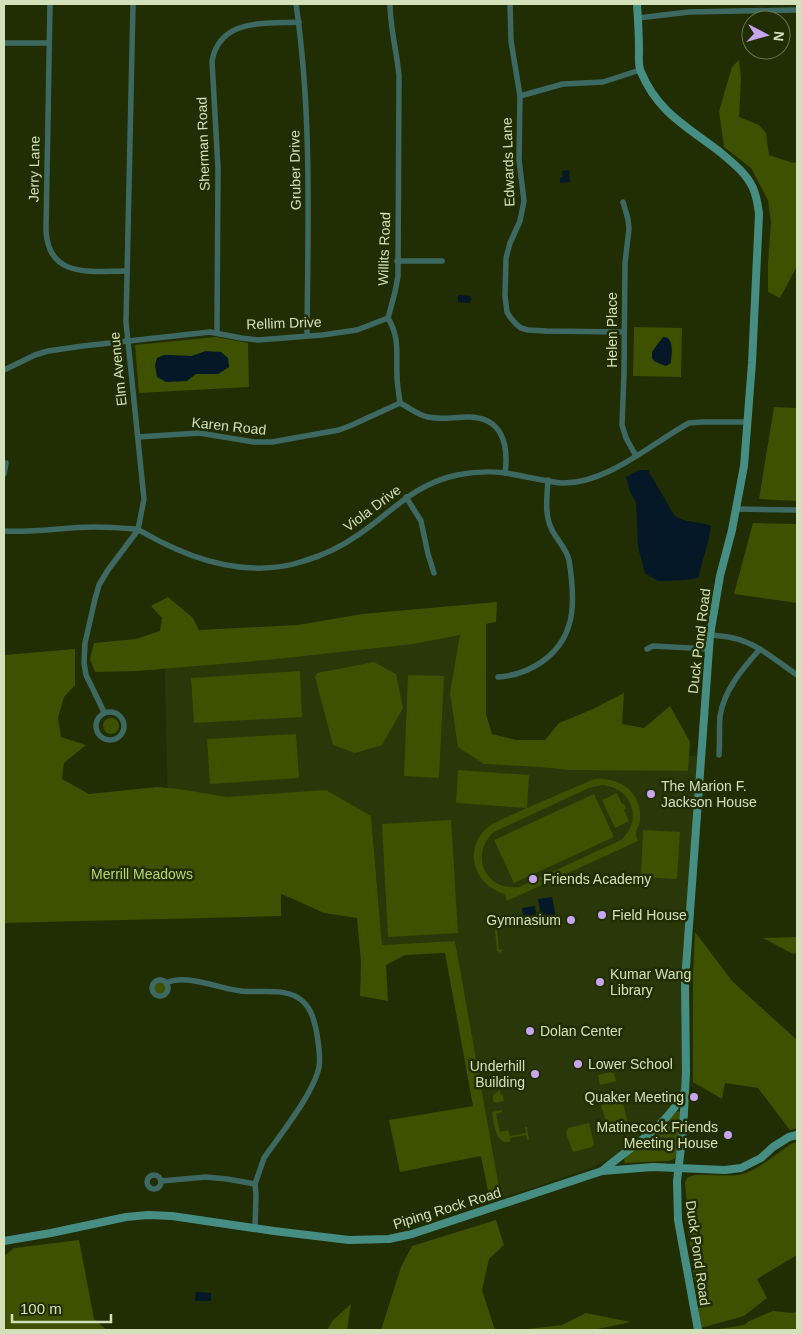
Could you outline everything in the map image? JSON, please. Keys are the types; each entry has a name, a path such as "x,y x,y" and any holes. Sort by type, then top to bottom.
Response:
{"street":[{"name":"Jerry Lane","path":"50,4 46,230 48,247 52,255 59,262 72,269 127,271"},
{"name":"Elm Avenue","path":"104,712 86,675 84,663 85,644 100,585 108,570 138,530 144,500 126,322 133,4"},
{"name":"Gruber Drive","path":"296,4 304,73 308,148 307,335"},
{"name":"Willits Road","path":"388,318 398,276 399,76 390,19 390,4"},
{"name":"Edwards Lane","path":"510,4 511,40 520,96 520,160 524,201 522,215 506,258 505,296 507,312 516,324 528,330 624,332"},
{"name":"Duck Pond Road","path":"638,4 640,70 649,89 673,118 735,164 749,181 757,197 759,214 744,466 737,510 720,576 710,636 685,981 685,1090 677,1181 678,1220 698,1330"},
{"path":"638,18 689,12 797,10"},
{"name":"Sherman Road","path":"217,332 218,168 212,61 216,45 221,38 239,27 299,22"},
{"path":"4,43 49,43"},
{"path":"520,96 562,84 603,82 640,70"},
{"name":"Helen Place","path":"623,202 629,229 625,263 622,425 626,438 636,456"},
{"path":"398,261 442,262"},
{"path":"388,318 396,334 400,403 427,417 444,419 469,417 490,423 502,436 506,447 504,473"},
{"name":"Rellim Drive","path":"4,370 48,351 210,332 258,340 351,332 388,318"},
{"name":"Karen Road","path":"138,438 199,433 254,442 272,442 339,430 400,403"},
{"name":"Viola Drive","path":"4,531 22,532 94,527 138,530 176,549 207,561 245,568 274,567 302,562 340,546 360,534 406,498 427,485 456,475 475,472 504,473 532,479 568,482 595,478 611,471 689,423 748,422"},
{"path":"4,474 6,463"},
{"path":"498,677 509,676 537,665 555,650 564,638 569,626 572,604 569,559 552,530 547,517 548,480"},
{"path":"406,498 421,520 434,572"},
{"path":"737,510 797,510"},
{"path":"710,636 735,638 760,649 797,675"},
{"path":"647,649 653,646 709,649"},
{"path":"719,755 720,715 728,692 742,669 760,649"},
{"path":"104,712 116,712 123,719 125,728 123,733 116,739 107,740 97,731 97,721 104,712"},
{"path":"166,983 181,980 241,992 285,993 296,996 313,1014 320,1056 319,1067 316,1078 304,1100 264,1158 255,1184 255,1228"},
{"path":"602,1171 662,1122 678,1105 685,1090"},
{"name":"Piping Rock Road","path":"4,1241 126,1217 148,1215 172,1216 349,1240 389,1239 412,1234 602,1171 639,1167 726,1170 741,1168 761,1158 773,1147 789,1137 797,1135"},
{"path":"161,1181 206,1177 255,1184"}],"shaded area":[{"name":"Friends Academy","path":"485,607 483,714 492,749 698,756 682,984 682,1090 676,1102 661,1119 610,1159 590,1168 501,1198 455,941 382,945 371,816 168,808 164,641"}],"green space":[{"path":"739,60 741,78 739,117 759,125 766,133 769,155 793,163 797,162 797,266 780,298 768,292 771,222 768,200 751,168 724,147 719,111 732,67"},
{"path":"634,327 682,328 681,377 633,376","holes":["659,342 672,350 671,360 663,365 658,363 652,352"]},
{"path":"216,337 248,343 249,387 139,393 135,345","holes":["206,351 218,374 196,374 164,355 192,356"]},
{"path":"774,407 797,408 797,501 759,499"},
{"path":"753,523 797,524 797,603 734,594"},
{"path":"168,597 193,618 199,630 298,625 362,614 497,602 496,622 486,624 486,714 492,734 516,740 545,740 559,723 593,709 624,693 622,724 644,728 670,706 690,742 688,771 569,770 484,764 458,747 450,693 460,635 414,644 267,660 138,671 95,672 90,659 94,643 136,639 160,631 162,618 151,606"},
{"name":"Merrill Meadows","path":"75,649 75,685 64,697 58,718 61,737 86,745 64,763 62,779 89,794 157,787 227,797 326,790 371,816 382,945 455,941 501,1198 490,1201 481,1156 400,1172 389,1120 473,1106 445,953 405,955 386,965 388,1001 360,996 361,962 357,918 324,913 281,894 281,916 4,923 4,655"},
{"path":"374,662 396,674 403,708 382,745 355,753 333,745 315,677 317,673"},
{"path":"300,671 302,717 194,723 191,678"},
{"path":"408,675 444,676 439,778 404,776"},
{"path":"111,718 117,720 119,726 117,732 111,734 105,732 103,726 105,720"},
{"path":"296,734 299,778 210,784 207,739"},
{"path":"458,770 529,775 527,808 594,779 612,780 627,788 637,801 640,809 640,819 636,832 638,841 507,901 505,894 494,890 479,875 475,866 475,846 480,836 488,827 526,808 456,803","holes":["602,785 613,787 627,798 633,815 628,832 621,840 519,887 507,887 497,883 484,870 482,861 483,851 487,841 494,832 589,788"]},
{"path":"617,793 626,808 624,810 629,821 615,828 602,800"},
{"path":"594,794 614,837 514,883 494,840"},
{"path":"451,820 458,933 388,937 382,824"},
{"path":"643,830 680,832 677,879 641,877"},
{"path":"501,914 503,916 496,919 499,950 503,949 500,953 497,951 494,917"},
{"path":"695,932 733,982 797,1040 797,1128 790,1130 758,1088 725,1083 722,1099 693,1082"},
{"path":"797,937 797,953 793,954 763,938"},
{"path":"160,982 166,988 160,994 154,988"},
{"path":"614,1073 616,1081 600,1085 598,1075"},
{"path":"500,1090 504,1101 495,1103 493,1095"},
{"path":"622,1099 628,1124 608,1129 601,1105"},
{"path":"502,1110 502,1112 496,1114 500,1132 508,1130 510,1136 526,1133 525,1127 527,1127 529,1140 527,1140 526,1135 510,1138 510,1142 505,1142 498,1137 492,1112"},
{"path":"678,1111 681,1114 677,1155 674,1159 669,1161 625,1163 624,1160 627,1156"},
{"path":"589,1123 594,1144 592,1147 573,1152 566,1133 568,1128"},
{"path":"797,1142 797,1255 757,1279 767,1298 744,1316 701,1328 688,1230 686,1179 698,1175 744,1174"},
{"path":"496,1220 504,1245 489,1259 482,1290 495,1330 381,1330 401,1267 412,1246"},
{"path":"79,1240 94,1319 107,1330 4,1330 4,1256 14,1248"},
{"path":"351,1304 347,1330 327,1330 333,1320"},
{"path":"773,1311 797,1312 797,1330 712,1330 744,1325"},
{"path":"586,1313 631,1322 593,1330 519,1330 562,1325"}],"water":[{"path":"569,170 570,182 560,183 560,178 563,177 562,171"},
{"path":"458,295 470,296 472,300 470,303 458,302"},
{"path":"663,337 668,338 672,347 671,363 666,366 654,361 652,358 652,352"},
{"path":"206,351 221,352 228,358 229,367 218,374 196,374 187,381 166,382 157,377 155,365 157,358 164,355 192,356"},
{"path":"639,470 648,470 674,515 678,518 711,526 698,578 658,581 645,573 638,547 636,502 630,492 626,477"},
{"path":"552,897 557,923 543,925 538,899"},
{"path":"535,906 538,925 525,927 522,908"},
{"path":"196,1292 211,1293 211,1301 195,1301"}],"place":[{"name":"The Marion F. Jackson House","path":"651,794"},
{"name":"Friends Academy","path":"533,879"},
{"name":"Field House","path":"602,915"},
{"name":"Gymnasium","path":"571,920"},
{"name":"Kumar Wang Library","path":"600,982"},
{"name":"Dolan Center","path":"530,1031"},
{"name":"Lower School","path":"578,1064"},
{"name":"Underhill Building","path":"535,1074"},
{"name":"Quaker Meeting","path":"694,1097"},
{"name":"Matinecock Friends Meeting House","path":"728,1135"}]}
